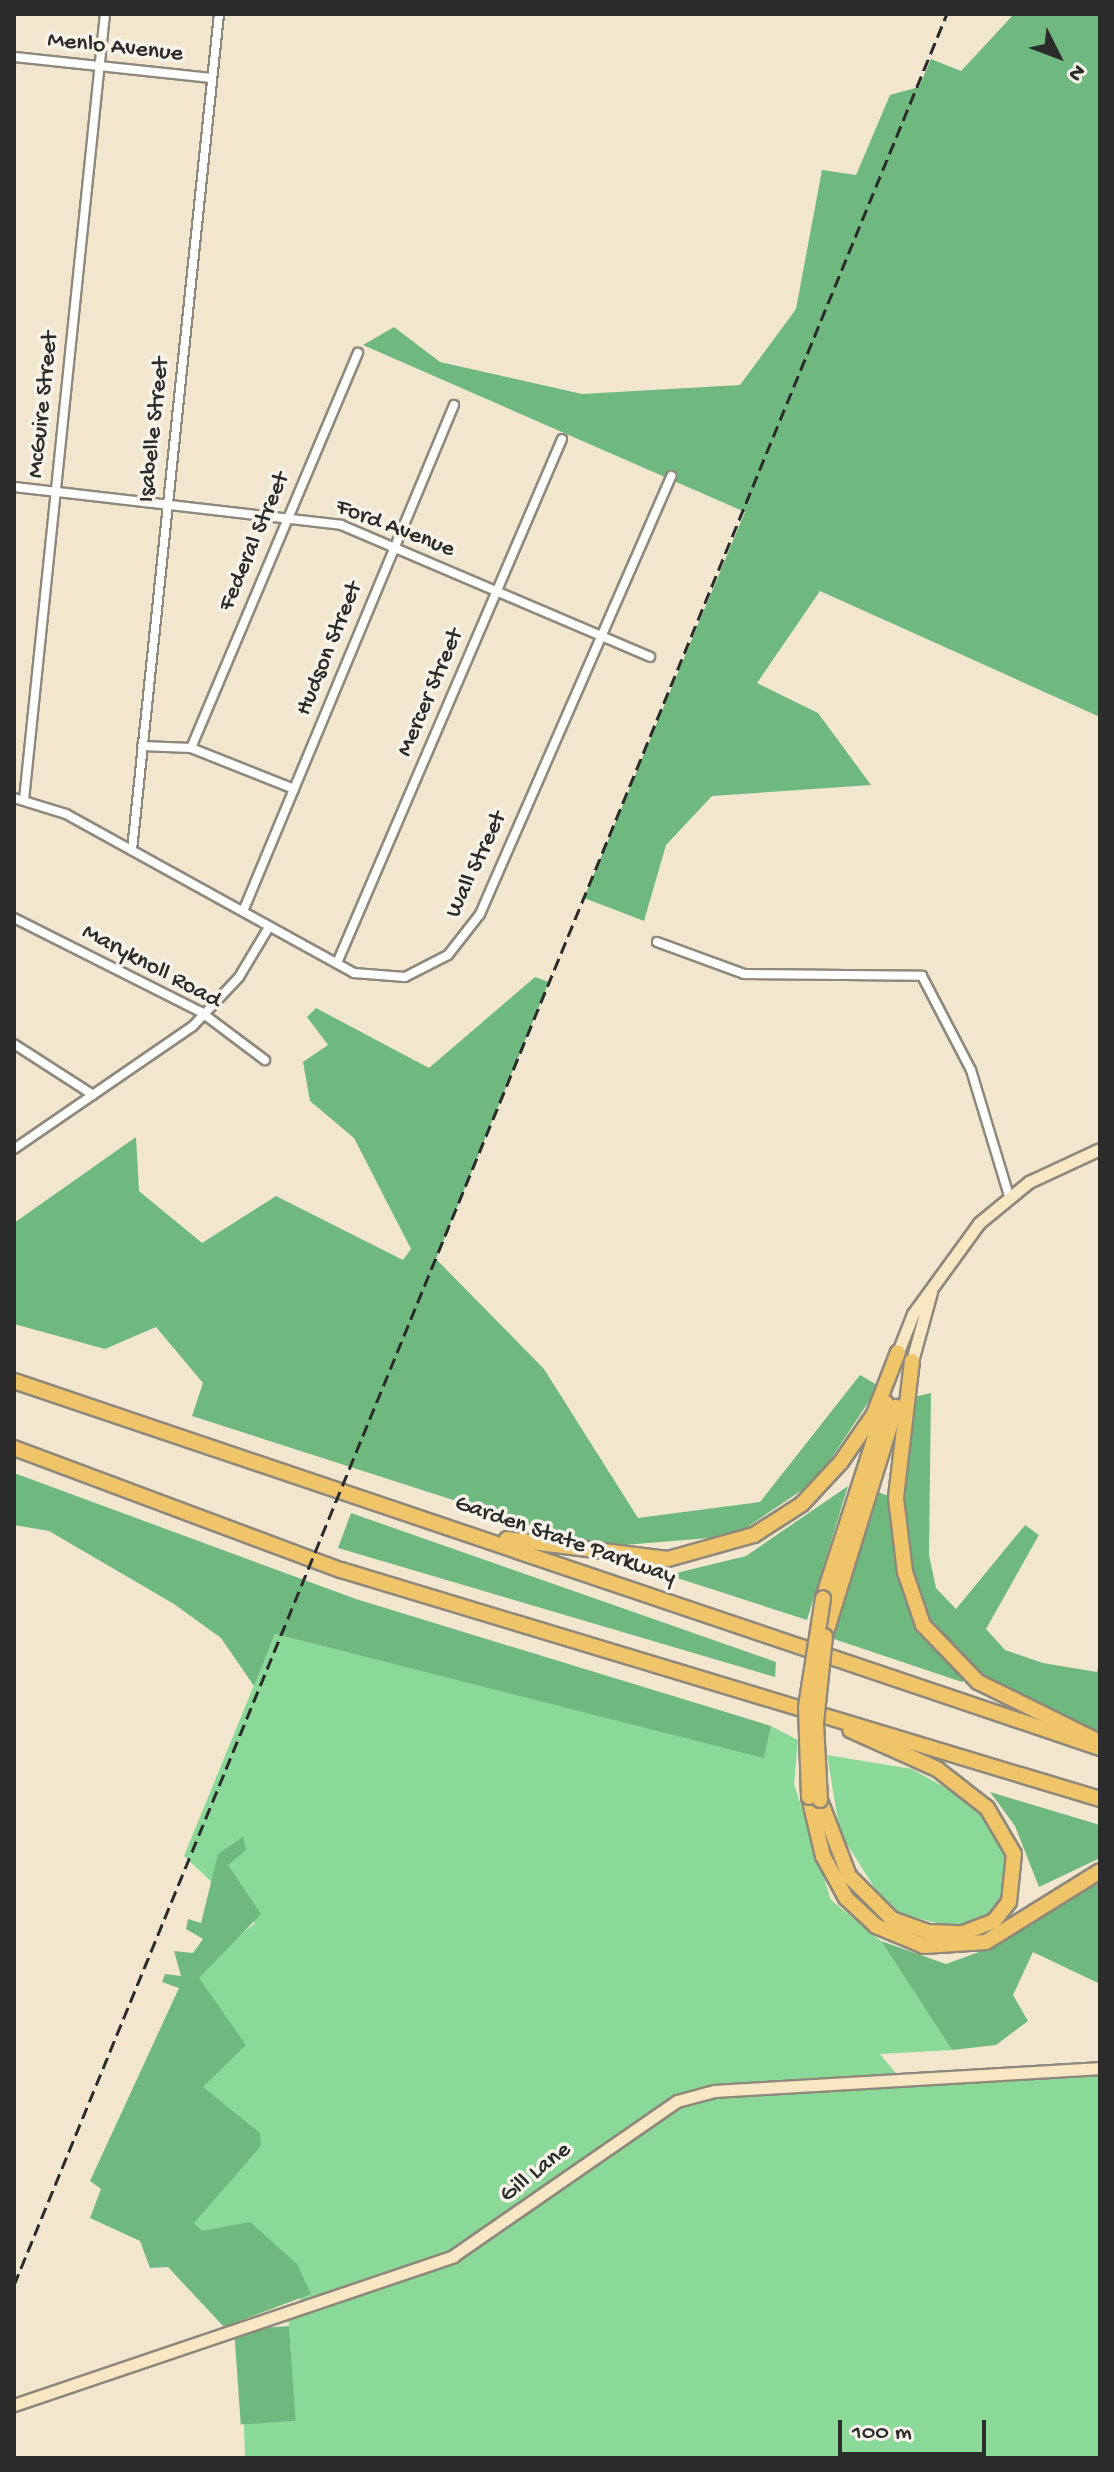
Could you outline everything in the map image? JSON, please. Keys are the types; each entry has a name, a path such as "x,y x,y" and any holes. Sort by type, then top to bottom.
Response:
{"highway":[{"path":"484,1537 655,1559 743,1540 791,1513 832,1474 874,1414 898,1352"},
{"path":"898,1352 828,1599 817,1695 815,1798 823,1856 846,1898 876,1926 924,1946 986,1942 1100,1871"},
{"path":"828,1599 912,1361"},
{"path":"912,1361 896,1498 905,1572 923,1625 978,1682 1100,1742"},
{"name":"Garden State Parkway","path":"14,1381 484,1537 1100,1748"},
{"path":"14,1448 327,1565 1100,1799"},
{"path":"815,1798 849,1876 892,1919 927,1932 963,1933 994,1921 1009,1902 1014,1854 980,1800 928,1764 822,1714"}],"street":[{"name":"McGuire Street","path":"19,799 105,14"},
{"name":"Isabelle Street","path":"132,850 219,14"},
{"name":"Menlo Avenue","path":"14,57 212,78"},
{"name":"Federal Street","path":"191,748 358,353"},
{"name":"Hudson Street","path":"244,909 454,405"},
{"name":"Mercer Street","path":"337,963 562,439"},
{"name":"Wall Street","path":"19,799 132,850 337,963 382,979 405,977 464,940 671,476"},
{"name":"Ford Avenue","path":"14,487 287,515 341,525 650,657"},
{"path":"142,746 191,748 294,789"},
{"name":"Maryknoll Road","path":"14,918 205,1015 265,1060"},
{"path":"16,1146 205,1015 269,927"},
{"path":"657,942 744,974 904,972 926,979 971,1070 1009,1196"},
{"path":"14,1044 93,1095"},
{"path":"898,1352 933,1283 1009,1196 1100,1149"},
{"path":"912,1361 933,1283"},
{"name":"Gill Lane","path":"14,2405 453,2256 677,2101 715,2091 1100,2068"}],"green space":[{"path":"1014,14 1100,14 1100,717 820,591 757,683 818,713 871,785 712,796 666,845 644,921 584,898 745,512 363,345 394,327 440,362 582,394 740,385 796,309 822,170 856,175 890,95 919,87 931,59 961,71"},
{"path":"535,977 549,982 436,1259 544,1369 638,1518 760,1502 860,1375 879,1386 817,1480 734,1536 599,1547 192,1416 203,1383 156,1327 105,1349 14,1324 14,1223 136,1137 139,1191 202,1243 276,1196 403,1260 411,1249 354,1138 310,1101 303,1062 328,1045 307,1017 316,1008 429,1068"},
{"path":"931,1393 929,1555 936,1588 956,1609 1025,1525 1039,1535 986,1629 1005,1650 1043,1663 1097,1672 1100,1658 1100,1742 969,1676 962,1682 825,1636 869,1489 895,1498 905,1399"},
{"path":"14,1473 356,1599 771,1726 764,1758 275,1634 254,1686 221,1638 174,1604 49,1531 14,1525"},
{"path":"848,1486 807,1620 668,1575 746,1556"},
{"path":"351,1513 776,1662 775,1677 338,1548"},
{"path":"275,1634 764,1757 771,1726 798,1740 794,1784 831,1900 881,1941 952,2050 880,2054 903,2082 1100,2068 1100,2458 245,2458 244,2424 295,2420 288,2312 302,2304 290,2270 204,2246 184,2222 192,2090 188,1978 255,1923 184,1856"},
{"path":"827,1755 912,1769 971,1802 1000,1834 1011,1886 994,1913 953,1927 889,1911 840,1833"},
{"path":"990,1792 1100,1825 1100,1858 1039,1887 1015,1826"},
{"path":"243,1837 246,1850 228,1865 261,1914 199,1978 246,2045 203,2087 260,2133 261,2146 194,2223 202,2231 250,2222 297,2264 311,2294 224,2327 168,2267 150,2268 140,2241 90,2218 101,2189 90,2181 179,1988 162,1982 165,1974 181,1976 174,1951 193,1953 203,1939 186,1929 188,1919 201,1923 218,1854"},
{"path":"1100,1880 1100,1984 1033,1952 1013,1995 1028,2021 996,2045 952,2050 881,1941 946,1964 998,1945"},
{"path":"289,2326 296,2421 241,2425 234,2330"}],"railway":[{"path":"14,2285 947,14"}]}
